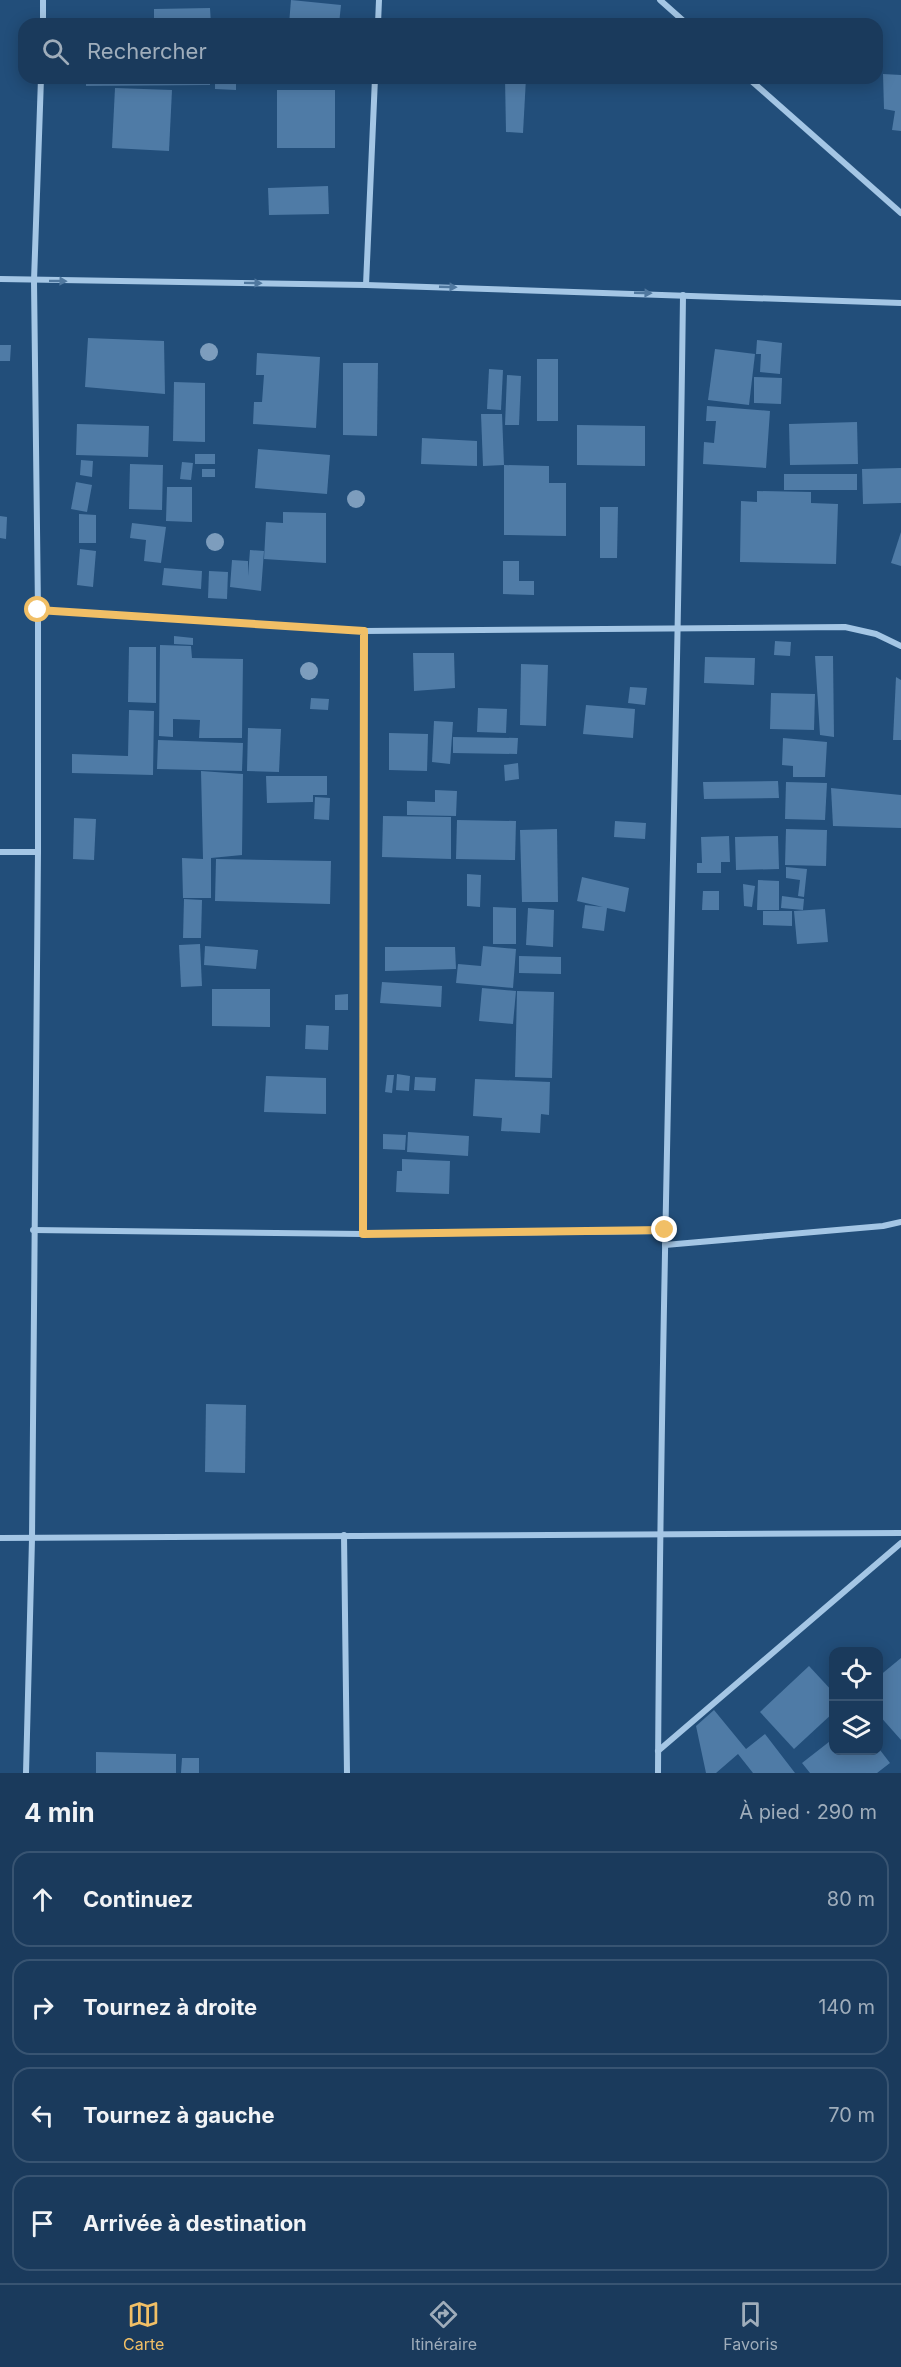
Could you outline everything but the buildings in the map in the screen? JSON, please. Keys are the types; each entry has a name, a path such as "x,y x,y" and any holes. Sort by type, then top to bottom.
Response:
{"street":[{"path":"43,0 43,18"},
{"path":"378,18 379,0"},
{"path":"660,0 680,18"},
{"path":"26,1773 32,1539 38,852 34,280 41,84"},
{"path":"366,285 375,84"},
{"path":"755,84 901,213"},
{"path":"0,279 366,285 901,303"},
{"path":"658,1773 665,1230 679,626 683,295"},
{"path":"38,610 364,631 679,626 845,627 876,634 901,646"},
{"path":"363,1234 364,631"},
{"path":"0,852 38,852"},
{"path":"665,1245 883,1226 901,1222"},
{"path":"33,1230 363,1234 665,1230"},
{"path":"0,1538 344,1535 660,1537 901,1533"},
{"path":"344,1535 347,1773"},
{"path":"658,1751 901,1543"}],"route":[{"path":"38,610 364,631 363,1234 665,1230"}]}
